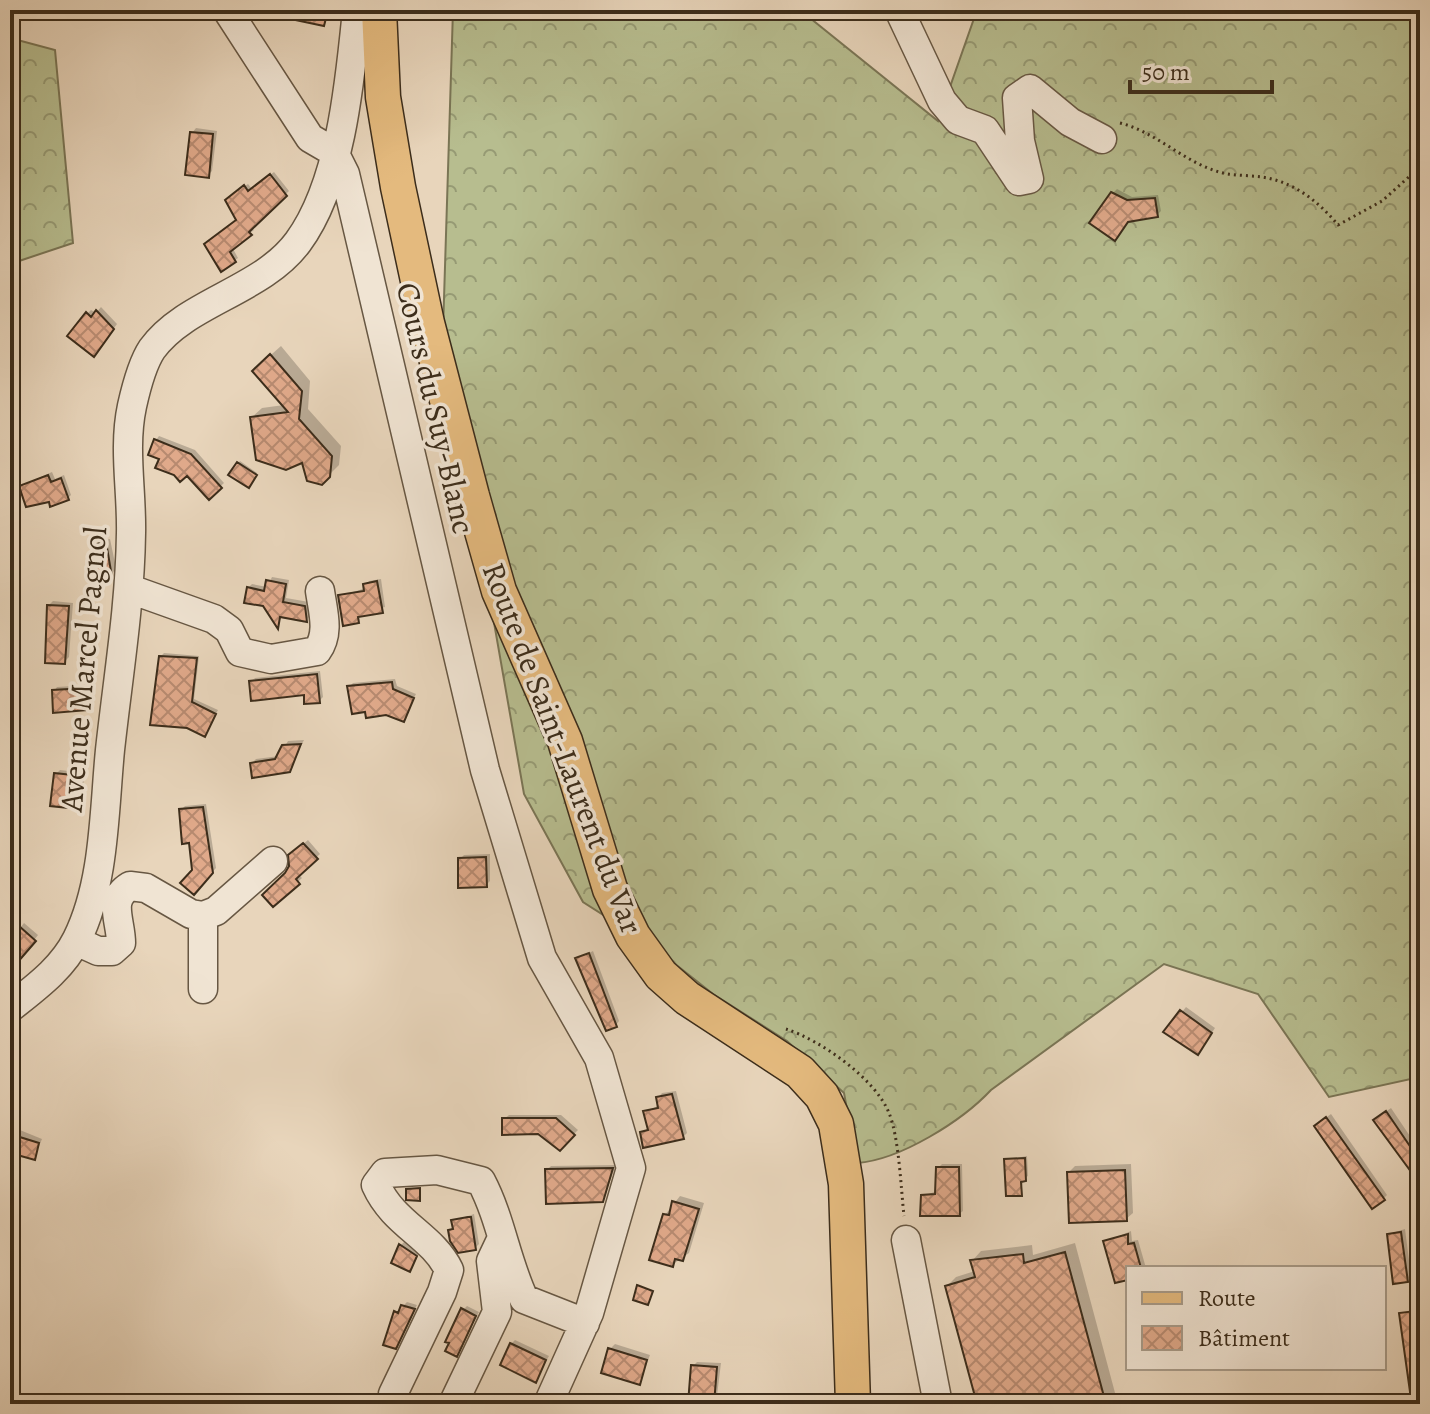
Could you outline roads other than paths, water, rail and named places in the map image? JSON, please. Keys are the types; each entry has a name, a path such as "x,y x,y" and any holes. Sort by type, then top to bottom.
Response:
{"main road":[{"name":"Route de Saint-Laurent du Var","path":"379,10 383,97 395,172 427,323 464,467 499,591 565,741 610,889 633,936 661,975 687,998 800,1072 822,1096 836,1124 846,1184 853,1404"}],"street":[{"path":"227,10 310,138 334,152"},
{"path":"244,10 247,42"},
{"name":"Avenue Marcel Pagnol","path":"10,1008 46,979 76,941 88,915 98,865 130,589 132,521 127,458 132,408 153,349 180,325 279,263 313,220 329,179 357,10"},
{"path":"899,10 942,101 958,120 985,130 1019,181 1029,179 1020,141 1017,98 1030,89 1070,122 1105,130"},
{"name":"Cours du Suy-Blanc","path":"334,152 345,174 377,296 485,770 542,958 599,1058 631,1168 585,1323 548,1404"},
{"path":"130,589 214,619 229,630 240,652 271,659 317,651 324,642 320,591"},
{"path":"76,941 98,951 112,951 121,943 115,906 120,892 130,886 146,888 191,914 203,916 216,911 273,861"},
{"path":"203,916 203,989"},
{"path":"393,1394 442,1292 449,1270 442,1255 385,1206 376,1185 385,1173 406,1170 465,1174 481,1181 503,1235 513,1276 524,1299 585,1323"},
{"path":"453,1404 497,1312 491,1261 503,1235"},
{"path":"906,1240 938,1404"}]}
